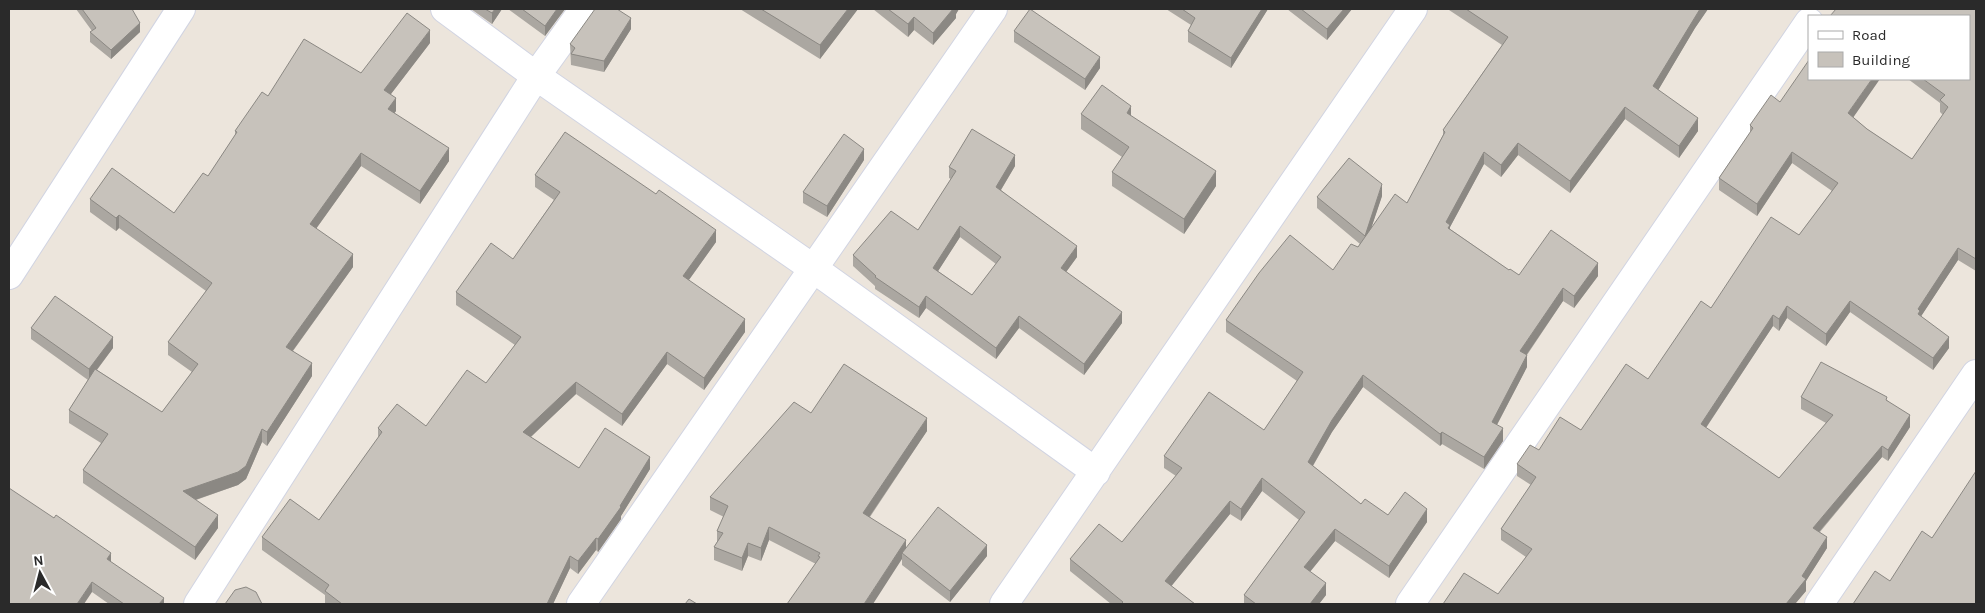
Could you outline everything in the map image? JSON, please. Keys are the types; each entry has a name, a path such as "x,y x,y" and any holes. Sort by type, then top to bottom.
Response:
{"street":[{"path":"12,262 182,9"},
{"path":"445,9 536,76 814,269 1096,472"},
{"path":"198,604 536,76 584,9"},
{"path":"581,604 993,9"},
{"path":"1004,604 1412,9"},
{"path":"1410,604 1808,23"},
{"path":"1819,604 1976,374"}],"building":[{"path":"82,9 132,9 140,23 111,50 90,32 96,28"},
{"path":"485,9 495,9 492,13"},
{"path":"522,9 557,9 545,26"},
{"path":"595,9 617,9 631,18 604,61 571,54 575,48 570,44"},
{"path":"761,9 848,9 820,45"},
{"path":"888,9 953,9 933,33 914,17 908,24"},
{"path":"1030,9 1100,57 1085,79 1014,31"},
{"path":"1182,9 1262,9 1231,58 1188,31 1195,18"},
{"path":"1301,9 1344,9 1327,29"},
{"path":"1466,9 1700,9 1653,86 1698,118 1679,146 1625,107 1570,181 1518,143 1501,165 1484,152 1446,222 1450,225 1448,228 1519,275 1551,230 1598,263 1574,296 1563,288 1520,351 1527,355 1492,422 1503,428 1484,457 1442,432 1440,434 1363,375 1332,420 1308,462 1361,504 1365,499 1388,515 1405,492 1427,509 1389,566 1335,529 1304,567 1326,583 1310,604 1256,604 1244,595 1305,512 1262,478 1241,509 1230,501 1165,581 1195,604 1121,604 1123,602 1070,559 1099,524 1122,542 1182,468 1164,456 1209,392 1264,430 1303,372 1226,320 1259,273 1290,235 1333,270 1351,244 1358,247 1395,194 1407,203 1445,132 1443,130 1508,37"},
{"path":"1836,9 1976,9 1976,259 1958,248 1918,309 1920,311 1918,314 1949,337 1933,358 1850,301 1826,334 1787,306 1779,319 1773,315 1701,424 1779,478 1833,415 1801,397 1821,362 1887,397 1886,400 1910,415 1888,450 1882,446 1813,528 1827,537 1802,576 1806,579 1786,604 1443,604 1464,573 1498,594 1532,549 1501,529 1536,477 1517,464 1530,445 1539,450 1560,417 1581,430 1626,364 1648,379 1701,301 1711,308 1771,217 1799,235 1838,183 1792,152 1757,204 1719,178 1753,128 1750,125 1771,95 1780,102 1808,61 1808,80 1871,80 1848,113 1867,129 1912,159 1948,107 1940,100 1945,95 1924,80 1970,80 1970,15 1831,15"},
{"path":"407,13 430,30 384,90 396,98 388,109 449,148 420,191 361,153 310,224 353,254 286,347 312,363 267,432 262,429 246,466 238,472 183,491 218,515 195,547 83,470 108,434 69,410 95,369 162,412 198,364 168,342 212,283 119,215 116,218 90,199 112,168 174,213 203,173 208,176 237,132 235,131 262,92 268,96 304,39 361,73"},
{"path":"1102,85 1131,106 1127,113 1216,171 1184,219 1112,172 1129,147 1081,114"},
{"path":"972,129 1015,155 996,187 1077,246 1061,268 1122,312 1084,364 1019,316 996,348 926,296 919,307 875,277 853,255 891,211 918,230 956,171 949,167","holes":["960,226 1001,257 972,295 933,268"]},
{"path":"565,132 656,194 659,190 716,230 683,276 745,319 704,378 667,352 622,414 576,382 523,432 579,468 605,428 650,457 621,507 598,539 596,538 578,561 570,556 547,604 342,604 325,591 329,585 262,537 290,499 319,520 382,432 378,428 397,404 426,426 467,370 486,383 521,337 456,292 491,243 513,259 560,192 535,175"},
{"path":"844,134 864,149 827,206 803,192"},
{"path":"1349,158 1382,184 1365,236 1317,197"},
{"path":"55,296 113,337 89,369 31,328"},
{"path":"844,364 927,418 863,513 906,540 864,604 787,604 820,557 818,556 820,553 769,527 761,548 748,543 742,558 714,547 723,533 717,531 728,506 710,497 794,402 811,413"},
{"path":"1976,471 1976,604 1853,604 1875,571 1890,581 1922,531 1932,538"},
{"path":"9,488 54,518 56,515 111,553 107,559 164,598 159,604 124,604 92,582 77,604 9,604"},
{"path":"938,507 987,545 950,591 902,553"},
{"path":"246,587 256,592 262,604 225,604 235,590"},
{"path":"689,599 697,604 685,604"}]}
